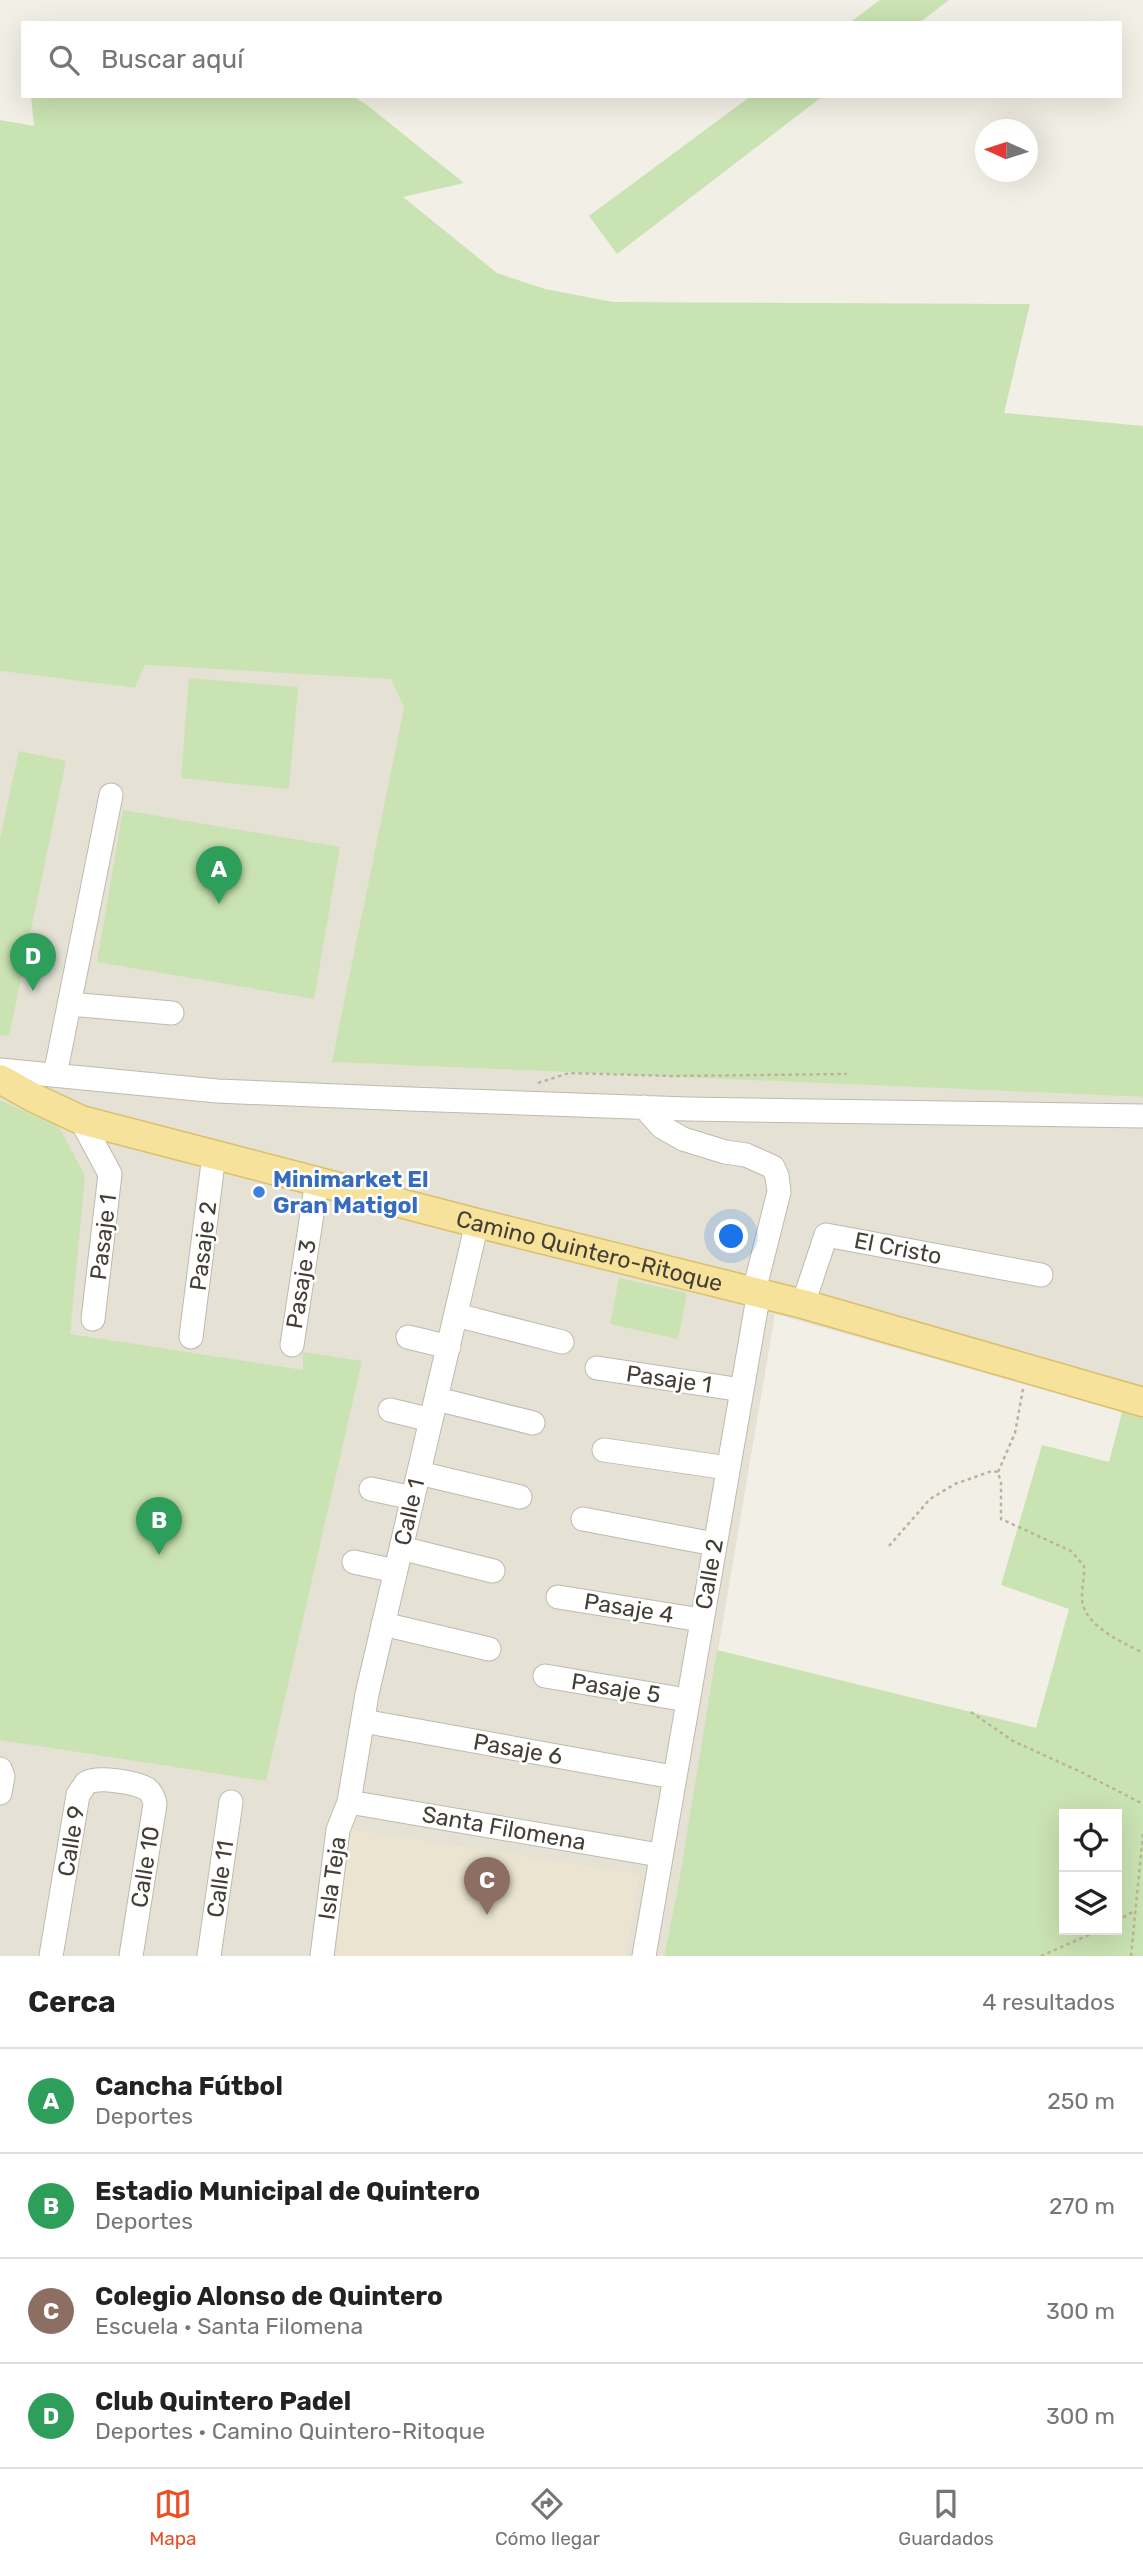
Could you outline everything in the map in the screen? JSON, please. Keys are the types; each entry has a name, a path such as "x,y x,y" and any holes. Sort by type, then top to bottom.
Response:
{"main road":[{"name":"Camino Quintero-Ritoque","path":"0,1079 81,1120 803,1304 1143,1402"}],"street":[{"path":"55,1075 111,795"},
{"path":"69,1003 172,1013"},
{"path":"0,1070 217,1091 645,1108 1143,1116"},
{"name":"Calle 2","path":"644,1956 659,1855 757,1292 779,1192 773,1167 756,1158 683,1139 662,1127 645,1108"},
{"name":"Pasaje 1","path":"81,1120 110,1174 93,1319"},
{"name":"Pasaje 2","path":"191,1337 214,1155"},
{"name":"Pasaje 3","path":"292,1345 317,1181"},
{"name":"Calle 1","path":"349,1802 383,1625 477,1223"},
{"name":"El Cristo","path":"803,1304 827,1234 1041,1275"},
{"path":"456,1315 562,1342"},
{"path":"408,1337 449,1347"},
{"name":"Pasaje 1","path":"597,1368 742,1390"},
{"path":"390,1410 434,1409 533,1423"},
{"path":"604,1450 728,1468"},
{"path":"419,1474 520,1497"},
{"path":"372,1489 413,1498"},
{"path":"583,1519 715,1544"},
{"path":"401,1548 493,1571"},
{"path":"354,1562 395,1571"},
{"name":"Pasaje 4","path":"558,1597 701,1620"},
{"path":"383,1625 489,1650"},
{"name":"Pasaje 5","path":"545,1676 687,1700"},
{"name":"Pasaje 6","path":"363,1721 673,1777"},
{"path":"0,1769 3,1776 0,1793"},
{"name":"Calle 9","path":"51,1956 80,1790 95,1779 139,1786"},
{"name":"Calle 10","path":"131,1956 155,1804 150,1793 139,1786"},
{"name":"Calle 11","path":"209,1956 230,1802"},
{"name":"Santa Filomena","path":"349,1802 659,1855"},
{"name":"Isla Teja","path":"322,1956 338,1830 349,1802"}],"path":[{"path":"530,1086 569,1073 671,1076 847,1074"},
{"path":"1027,1369 1015,1433 998,1472 1001,1483 1001,1519 1071,1551 1084,1566 1082,1604 1086,1611 1101,1629 1143,1653"},
{"path":"889,1546 930,1499 956,1483 992,1471 998,1472"},
{"path":"971,1712 1013,1741 1143,1804"},
{"path":"1130,1956 1143,1833"},
{"path":"1122,1918 1134,1911"},
{"path":"1041,1956 1089,1935"}],"shaded area":[{"path":"145,665 391,678 404,707 333,1062 1143,1097 1143,1418 775,1314 664,1956 0,1956 0,671 135,688"},
{"path":"350,1829 640,1874 626,1956 336,1956"}],"green space":[{"path":"880,0 949,0 922,21 852,21"},
{"path":"31,98 355,98 464,183 403,197 497,273 545,289 613,302 1030,304 1004,413 1143,426 1143,1097 332,1062 404,707 391,679 145,665 135,688 0,671 0,120 34,126"},
{"path":"748,98 820,98 617,254 589,216"},
{"path":"189,678 298,687 289,789 181,778"},
{"path":"19,751 66,761 9,1036 0,1035 0,839"},
{"path":"123,810 340,847 314,999 97,962"},
{"path":"0,1100 59,1127 85,1176 70,1334 303,1370 303,1352 362,1361 266,1781 0,1740"},
{"path":"619,1278 687,1293 678,1339 610,1324"},
{"path":"1122,1412 1143,1418 1143,1956 664,1956 717,1650 1036,1728 1069,1609 1001,1585 1042,1445 1109,1462"}],"place":[{"name":"Cancha Fútbol","path":"219,904"},
{"name":"Club Quintero Padel","path":"33,991"},
{"name":"Minimarket El Gran Matigol","path":"259,1192"},
{"name":"Estadio Municipal de Quintero","path":"159,1555"},
{"name":"Colegio Alonso de Quintero","path":"487,1915"}]}
